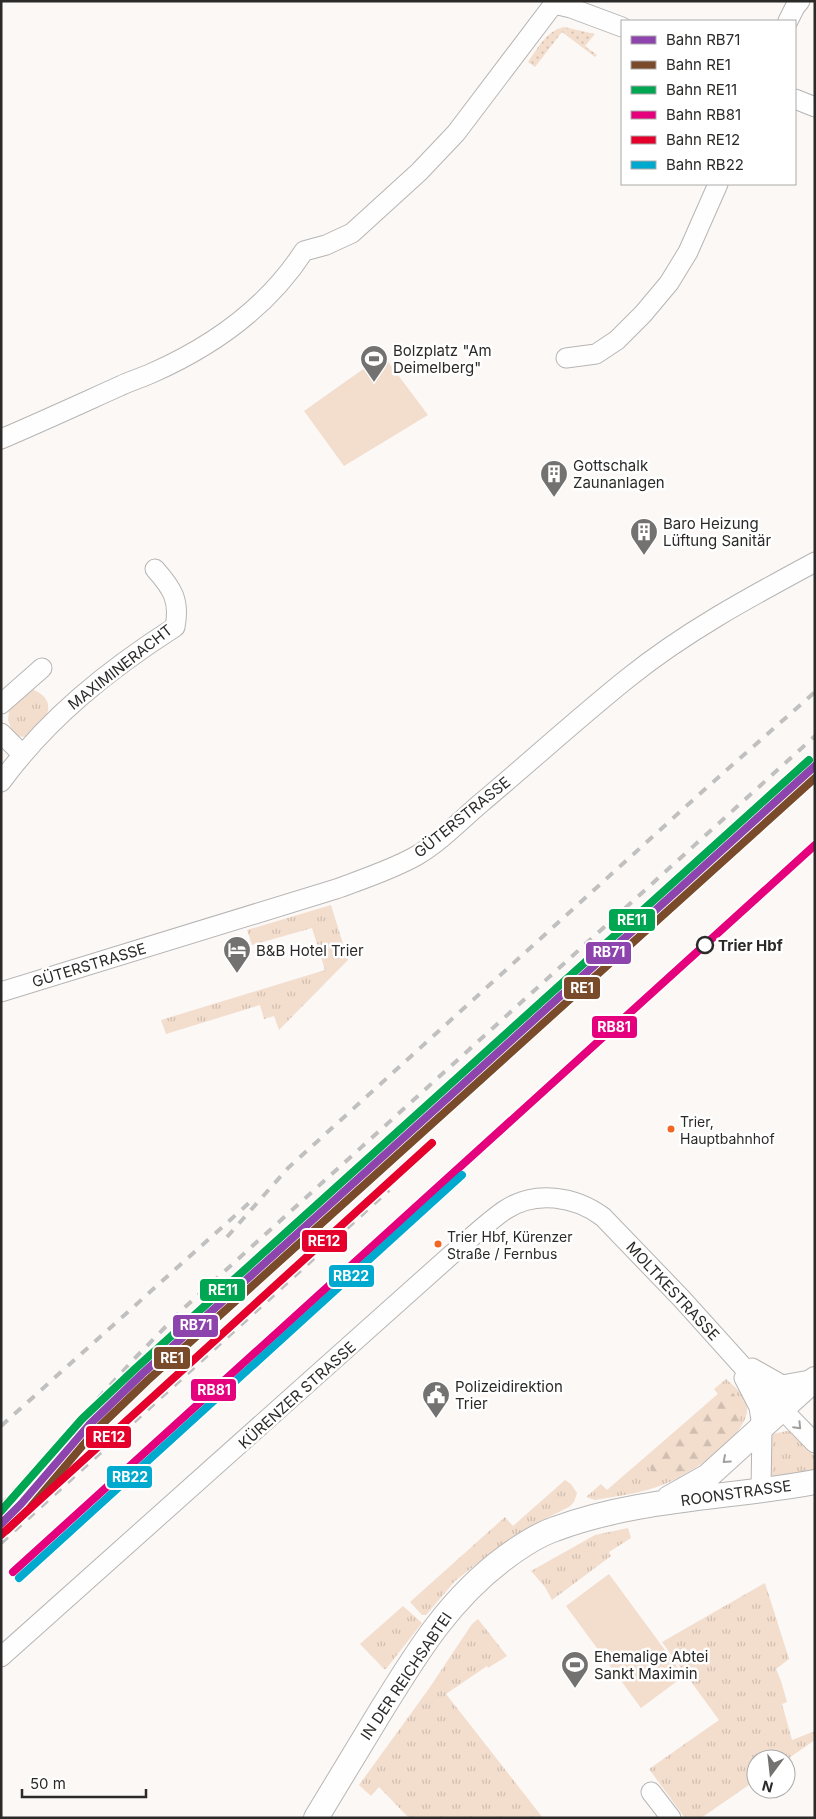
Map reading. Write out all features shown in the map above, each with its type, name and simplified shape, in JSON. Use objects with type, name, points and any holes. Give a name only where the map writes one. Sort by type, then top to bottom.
[{"type":"main road","points":[[656,1504],[688,1489],[708,1476],[815,1379]]},
{"type":"main road","name":"ROONSTRASSE","points":[[656,1504],[815,1482]]},
{"type":"main road","name":"IN DER REICHSABTEI","points":[[316,1818],[414,1658],[436,1625],[465,1592],[520,1547],[553,1529],[589,1518],[656,1504]]},
{"type":"street","points":[[788,20],[794,7],[800,1]]},
{"type":"street","points":[[1,439],[191,354],[230,329],[261,303],[289,274],[304,251],[326,245],[352,233],[456,134],[555,3],[621,28]]},
{"type":"street","points":[[796,100],[815,107]]},
{"type":"street","points":[[566,358],[596,354],[617,340],[643,314],[669,283],[688,252],[718,185]]},
{"type":"street","name":"GÜTERSTRASSE","points":[[1,992],[336,889],[386,870],[417,855],[441,837],[576,720],[668,647],[737,604],[815,562]]},
{"type":"street","name":"MAXIMINERACHT","points":[[1,782],[22,754],[66,708],[132,655],[175,627],[177,604],[165,580],[155,569]]},
{"type":"street","points":[[1,704],[42,668]]},
{"type":"street","points":[[1,733],[22,754]]},
{"type":"street","name":"KÜRENZER STRASSE","points":[[1,1657],[145,1531],[446,1260],[506,1209],[523,1202],[545,1197],[555,1197],[590,1208],[612,1226]]},
{"type":"street","name":"MOLTKESTRASSE","points":[[612,1226],[815,1443]]},
{"type":"street","name":"MOLTKESTRASSE","points":[[734,1357],[782,1385],[815,1379]]},
{"type":"street","name":"MOLTKESTRASSE","points":[[734,1357],[759,1407],[762,1427],[761,1490]]},
{"type":"street","points":[[651,1792],[671,1818]]},
{"type":"green space","points":[[564,27],[595,34],[585,46],[597,55],[595,57],[562,32],[535,67],[528,62],[547,36]]},
{"type":"green space","name":"Bolzplatz \"Am Deimelberg\"","points":[[383,355],[428,415],[344,466],[304,411]]},
{"type":"green space","points":[[31,689],[46,699],[48,711],[42,721],[26,737],[14,736],[8,720],[10,703]]},
{"type":"green space","points":[[331,905],[348,960],[279,1030],[274,1016],[264,1019],[260,1005],[166,1034],[161,1020],[325,970],[312,928],[252,945],[247,930]]},
{"type":"green space","points":[[726,1379],[744,1398],[747,1406],[746,1417],[729,1441],[703,1463],[676,1479],[648,1490],[595,1500],[586,1497],[601,1484],[607,1490],[718,1394],[714,1389]]},
{"type":"green space","points":[[727,1388],[734,1394],[742,1413],[736,1428],[715,1449],[678,1474],[667,1476],[652,1471],[649,1465],[652,1452]]},
{"type":"green space","points":[[791,1430],[815,1457],[815,1474],[772,1480],[770,1442],[773,1434]]},
{"type":"green space","points":[[565,1480],[571,1484],[577,1493],[574,1502],[569,1507],[527,1528],[488,1555],[455,1581],[426,1615],[422,1615],[410,1602],[505,1517],[513,1526]]},
{"type":"green space","points":[[628,1528],[631,1538],[609,1552],[611,1556],[552,1600],[545,1587],[531,1571],[595,1535]]},
{"type":"green space","points":[[609,1574],[684,1676],[641,1708],[566,1606]]},
{"type":"green space","points":[[765,1583],[789,1659],[776,1669],[787,1702],[782,1704],[792,1740],[815,1731],[815,1740],[796,1753],[796,1749],[746,1749],[746,1787],[701,1818],[685,1818],[649,1769],[719,1720],[662,1642]]},
{"type":"green space","points":[[403,1606],[422,1623],[386,1669],[384,1669],[360,1644]]},
{"type":"green space","points":[[478,1619],[507,1656],[488,1668],[487,1666],[446,1694],[543,1818],[409,1818],[379,1787],[371,1796],[359,1785],[428,1690],[472,1624]]},
{"type":"railway","points":[[227,1237],[288,1168],[704,790],[815,692]]},
{"type":"railway","points":[[1,1505],[136,1357],[184,1308],[815,736]]},
{"type":"railway","points":[[1,1543],[389,1190]]},
{"type":"railway","points":[[1,1426],[249,1203]]},
{"type":"rail line","name":"RE11","points":[[1,1511],[82,1419],[136,1368],[809,760]]},
{"type":"rail line","name":"RB71","points":[[1,1524],[21,1504],[89,1425],[142,1374],[815,766]]},
{"type":"rail line","name":"RE1","points":[[7,1530],[28,1510],[95,1431],[148,1380],[815,778]]},
{"type":"rail line","name":"RB81","points":[[13,1572],[815,845]]},
{"type":"rail line","name":"RE12","points":[[1,1535],[432,1143]]},
{"type":"rail line","name":"RB22","points":[[19,1578],[462,1175]]},
{"type":"place","name":"Bolzplatz \"Am Deimelberg\"","points":[[374,383]]},
{"type":"place","name":"Gottschalk Zaunanlagen","points":[[554,498]]},
{"type":"place","name":"Baro Heizung Lüftung Sanitär","points":[[644,556]]},
{"type":"place","name":"Trier Hbf","points":[[705,945]]},
{"type":"place","name":"B&B Hotel Trier","points":[[237,974]]},
{"type":"place","name":"Trier, Hauptbahnhof","points":[[671,1129]]},
{"type":"place","name":"Trier Hbf, Kürenzer Straße / Fernbus","points":[[438,1244]]},
{"type":"place","name":"Polizeidirektion Trier","points":[[436,1419]]},
{"type":"place","name":"Ehemalige Abtei Sankt Maximin","points":[[575,1689]]}]
